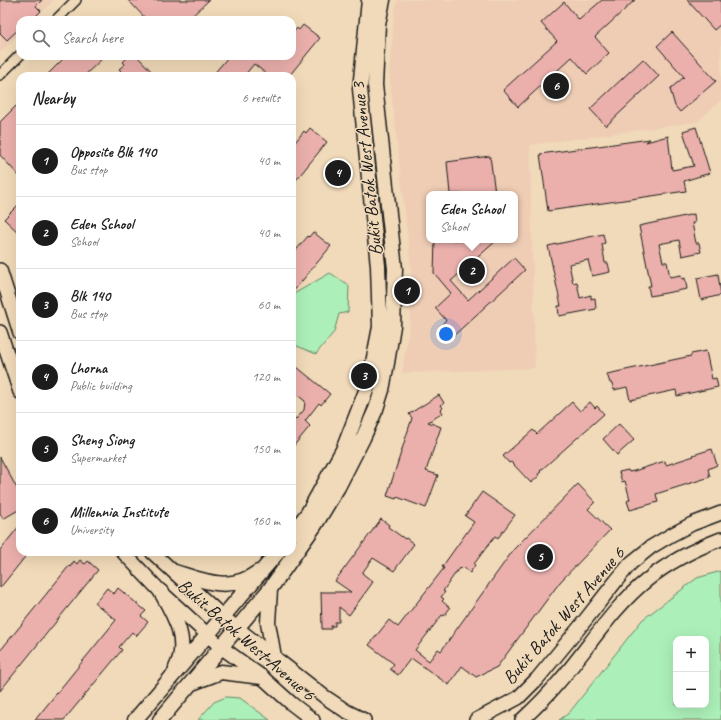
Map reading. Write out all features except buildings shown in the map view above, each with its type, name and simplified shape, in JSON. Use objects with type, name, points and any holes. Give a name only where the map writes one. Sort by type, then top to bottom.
[{"type":"main road","name":"Bukit Batok West Avenue 3","points":[[296,528],[311,507],[343,450],[369,383],[380,327],[378,266],[360,89],[369,0]]},
{"type":"main road","name":"Bukit Batok West Avenue 3","points":[[296,552],[315,525],[338,487],[376,409],[382,390],[393,326],[395,269],[375,85],[378,24],[383,0]]},
{"type":"main road","points":[[175,572],[212,584],[228,584],[249,578],[275,556]]},
{"type":"main road","points":[[135,720],[275,556]]},
{"type":"main road","name":"Bukit Batok West Avenue 3","points":[[160,720],[270,589],[293,556]]},
{"type":"main road","points":[[270,589],[268,623],[274,657]]},
{"type":"main road","points":[[161,592],[176,617],[180,632],[181,658],[168,680]]},
{"type":"main road","points":[[191,683],[221,672],[262,678]]},
{"type":"street","points":[[60,16],[76,0]]},
{"type":"street","points":[[0,75],[16,59]]},
{"type":"street","points":[[0,270],[16,320]]},
{"type":"street","points":[[0,332],[16,380]]},
{"type":"street","name":"Bukit Batok West Avenue 6","points":[[476,720],[518,698],[547,668],[632,563],[651,547],[671,535],[692,524],[721,513]]},
{"type":"street","name":"Bukit Batok West Avenue 6","points":[[522,720],[559,683],[609,617],[646,580],[665,566],[683,556],[721,539]]},
{"type":"street","name":"Bukit Batok West Avenue 6","points":[[128,556],[161,592],[222,647],[313,720]]},
{"type":"street","name":"Bukit Batok West Avenue 6","points":[[157,556],[223,617],[325,697],[346,711],[364,720]]},
{"type":"shaded area","points":[[0,0],[54,0],[38,16],[16,16],[16,37],[0,53]]},
{"type":"shaded area","points":[[398,0],[721,0],[721,100],[697,122],[530,145],[535,368],[402,373],[410,322],[412,284],[389,72],[395,9]]},
{"type":"green space","points":[[330,273],[349,285],[348,312],[339,314],[334,332],[316,354],[296,345],[296,293]]},
{"type":"green space","points":[[721,571],[721,720],[559,720],[569,713],[642,620],[697,578]]},
{"type":"green space","points":[[226,697],[240,698],[270,720],[198,720],[214,702]]},
{"type":"place","name":"Millennia Institute","points":[[556,86]]},
{"type":"place","name":"Lhorna","points":[[338,173]]},
{"type":"place","name":"Eden School","points":[[472,271]]},
{"type":"place","name":"Opposite Blk 140","points":[[407,291]]},
{"type":"place","name":"Blk 140","points":[[364,376]]},
{"type":"place","name":"Sheng Siong","points":[[540,557]]}]
